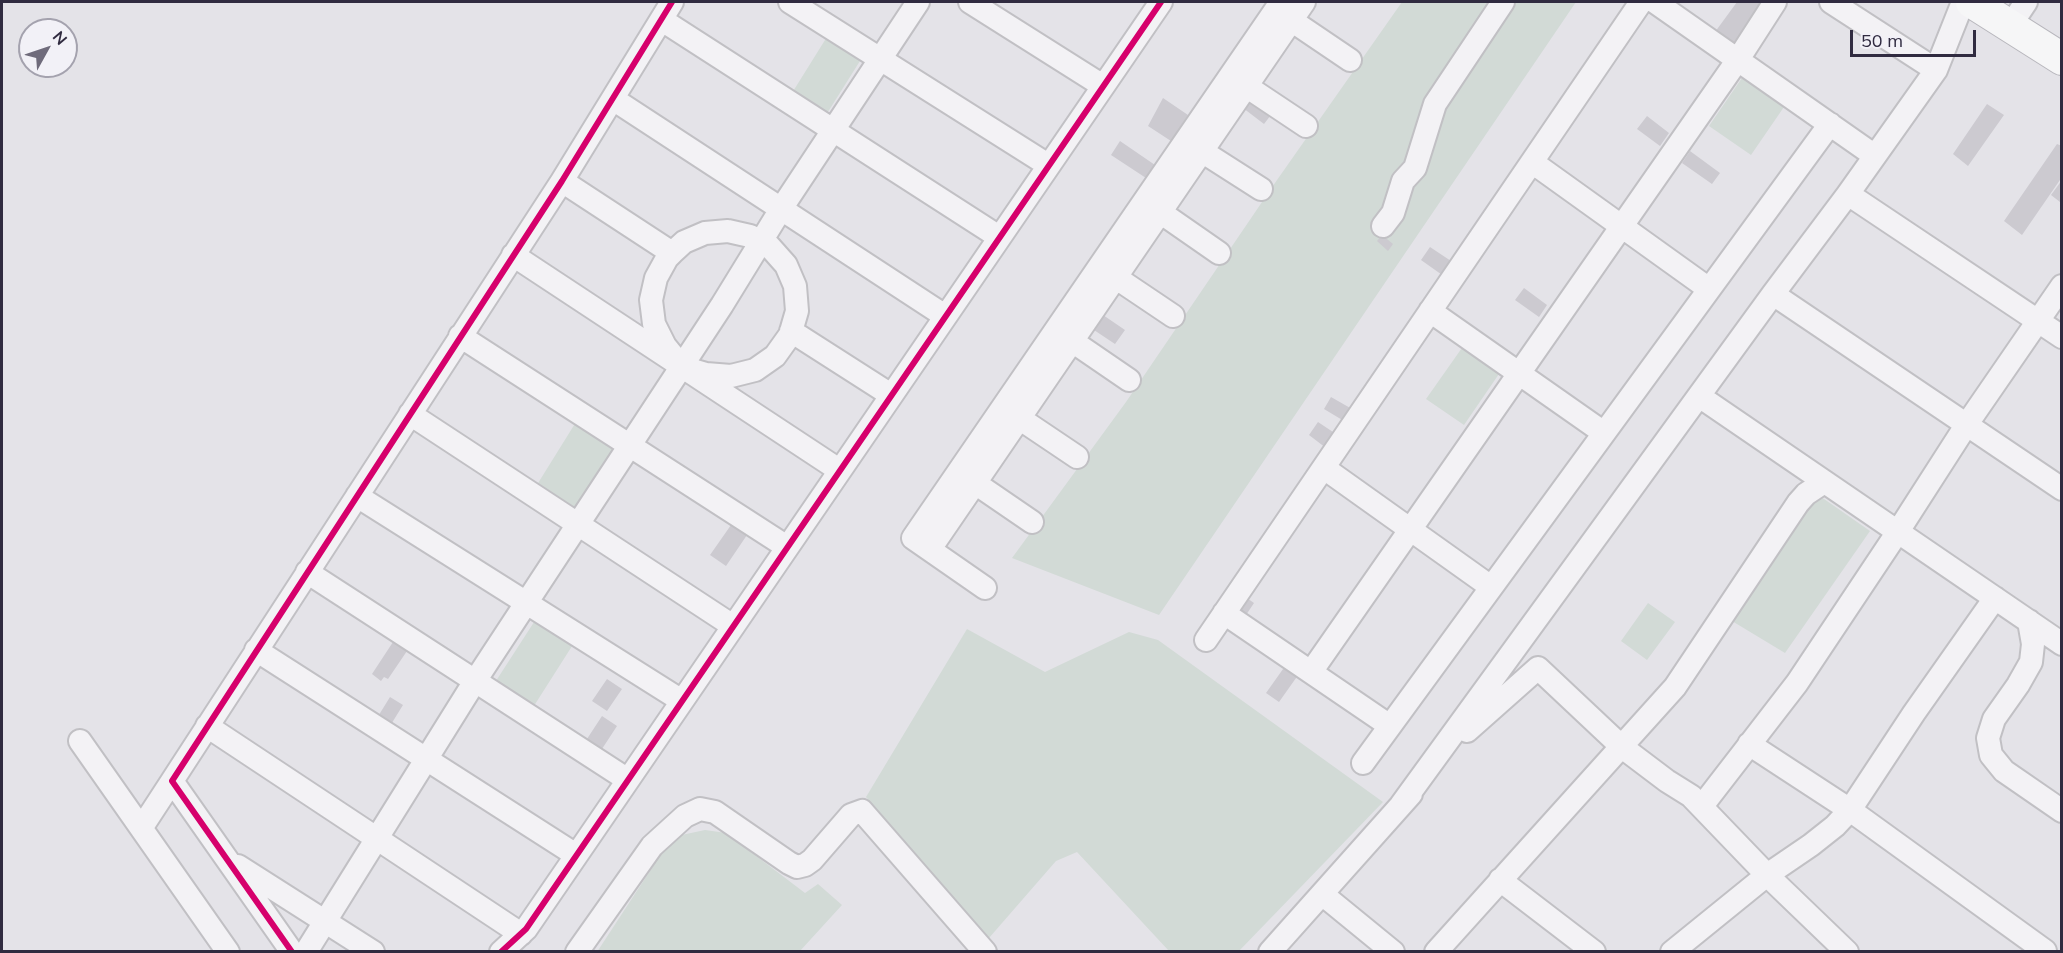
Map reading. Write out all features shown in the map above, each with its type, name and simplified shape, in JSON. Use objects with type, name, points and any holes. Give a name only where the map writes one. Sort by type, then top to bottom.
[{"type":"highway","points":[[1972,2],[2018,14],[2061,59]]},
{"type":"street","points":[[789,2],[1048,165]]},
{"type":"street","points":[[306,951],[475,681],[918,2]]},
{"type":"street","points":[[970,2],[1103,86]]},
{"type":"street","points":[[921,543],[1193,146],[1282,10],[1304,2]]},
{"type":"street","points":[[1383,226],[1393,213],[1403,181],[1415,168],[1435,104],[1503,2]]},
{"type":"street","points":[[1206,640],[1641,2]]},
{"type":"street","points":[[1655,2],[1875,156]]},
{"type":"street","points":[[1311,672],[1738,59],[1775,2]]},
{"type":"street","points":[[1831,2],[1936,70]]},
{"type":"street","points":[[1401,805],[1848,194],[1936,70],[1963,2]]},
{"type":"street","points":[[501,951],[521,934],[628,780],[1103,86],[1155,4]]},
{"type":"street","points":[[1282,10],[1350,60]]},
{"type":"street","points":[[921,543],[975,483],[1160,212],[1193,146],[1246,86],[1282,10]]},
{"type":"street","points":[[142,827],[562,181],[667,11],[834,130],[999,237]]},
{"type":"street","points":[[1246,86],[1306,126]]},
{"type":"street","points":[[613,99],[945,316]]},
{"type":"street","points":[[1363,763],[1830,124]]},
{"type":"street","points":[[1193,146],[1261,189]]},
{"type":"street","points":[[1532,162],[1709,289]]},
{"type":"street","points":[[562,181],[672,253]]},
{"type":"street","points":[[1848,194],[2061,337]]},
{"type":"street","points":[[1160,212],[1219,252]]},
{"type":"street","points":[[728,231],[750,236],[760,242],[770,247],[786,265],[795,286],[797,311],[791,331],[776,356],[755,370],[731,376],[706,374],[682,367],[665,346],[654,324],[651,300],[656,278],[667,258],[684,242],[705,233],[728,231]]},
{"type":"street","points":[[513,255],[839,470]]},
{"type":"street","points":[[1115,278],[1173,316]]},
{"type":"street","points":[[1702,806],[1797,684],[1967,424],[2061,286]]},
{"type":"street","points":[[1773,294],[2061,489]]},
{"type":"street","points":[[1430,311],[1604,433]]},
{"type":"street","points":[[791,331],[891,395]]},
{"type":"street","points":[[460,336],[787,547]]},
{"type":"street","points":[[1071,342],[1129,380]]},
{"type":"street","points":[[1699,396],[1897,533],[2029,621],[2059,636]]},
{"type":"street","points":[[410,414],[733,626]]},
{"type":"street","points":[[1019,418],[1077,457]]},
{"type":"street","points":[[1324,468],[1491,587]]},
{"type":"street","points":[[1436,951],[1675,687],[1798,503],[1806,494],[1824,482]]},
{"type":"street","points":[[975,483],[1032,522]]},
{"type":"street","points":[[357,495],[682,700]]},
{"type":"street","points":[[921,543],[985,588]]},
{"type":"street","points":[[307,572],[628,780]]},
{"type":"street","points":[[1672,951],[1767,875],[1835,826],[1850,810],[1914,713],[1995,598]]},
{"type":"street","points":[[1224,613],[1390,726]]},
{"type":"street","points":[[2029,621],[2033,644],[2031,663],[1994,719],[1988,738],[1991,754],[2004,771],[2061,811]]},
{"type":"street","points":[[256,650],[576,855]]},
{"type":"street","points":[[1270,951],[1472,726],[1538,668],[1623,747],[1702,806],[1767,875],[1847,951]]},
{"type":"street","points":[[207,726],[521,934]]},
{"type":"street","points":[[80,741],[228,951]]},
{"type":"street","points":[[1749,744],[1850,810],[2045,951]]},
{"type":"street","points":[[172,781],[292,951]]},
{"type":"street","points":[[577,951],[652,846],[685,816],[700,808],[715,812],[797,867],[812,860],[851,815],[862,811],[985,951]]},
{"type":"street","points":[[229,861],[373,951]]},
{"type":"street","points":[[1500,880],[1594,951]]},
{"type":"street","points":[[1322,894],[1393,951]]},
{"type":"shaded area","points":[[1402,2],[1576,2],[1159,615],[1012,558],[1126,402]]},
{"type":"shaded area","points":[[830,32],[865,53],[826,115],[792,93]]},
{"type":"shaded area","points":[[1744,75],[1786,104],[1751,155],[1709,126]]},
{"type":"shaded area","points":[[1464,345],[1501,371],[1464,425],[1426,399]]},
{"type":"shaded area","points":[[576,422],[614,447],[572,513],[535,488]]},
{"type":"shaded area","points":[[1814,492],[1870,531],[1785,653],[1727,618]]},
{"type":"shaded area","points":[[1648,603],[1675,622],[1647,660],[1621,641]]},
{"type":"shaded area","points":[[536,619],[574,643],[532,709],[494,684]]},
{"type":"shaded area","points":[[967,629],[1045,672],[1129,632],[1158,640],[1383,802],[1239,951],[1169,951],[1077,852],[1056,861],[989,938],[866,797]]},
{"type":"shaded area","points":[[705,830],[726,833],[805,893],[818,884],[842,905],[800,951],[597,952],[661,854],[677,836]]},
{"type":"building","points":[[1737,2],[1761,4],[1733,45],[1715,32]]},
{"type":"building","points":[[1252,96],[1274,111],[1264,124],[1243,108]]},
{"type":"building","points":[[1163,98],[1188,115],[1171,141],[1148,126]]},
{"type":"building","points":[[1987,104],[2004,115],[1968,166],[1953,154]]},
{"type":"building","points":[[1647,116],[1669,133],[1660,146],[1637,129]]},
{"type":"building","points":[[1120,141],[1155,165],[1146,178],[1111,155]]},
{"type":"building","points":[[2057,144],[2062,146],[2062,177],[2022,235],[2004,221]]},
{"type":"building","points":[[1690,151],[1720,173],[1712,184],[1682,163]]},
{"type":"building","points":[[2062,180],[2062,199],[2060,202],[2051,195]]},
{"type":"building","points":[[1382,235],[1393,244],[1388,251],[1377,241]]},
{"type":"building","points":[[1430,247],[1454,263],[1445,277],[1421,260]]},
{"type":"building","points":[[1524,288],[1547,305],[1539,317],[1515,300]]},
{"type":"building","points":[[1103,315],[1125,330],[1115,344],[1094,330]]},
{"type":"building","points":[[1331,397],[1352,409],[1344,421],[1324,409]]},
{"type":"building","points":[[1318,422],[1336,434],[1326,448],[1309,435]]},
{"type":"building","points":[[731,525],[747,535],[726,566],[710,555]]},
{"type":"building","points":[[1244,596],[1254,603],[1246,615],[1236,607]]},
{"type":"building","points":[[393,642],[407,651],[388,679],[384,677],[381,681],[372,674]]},
{"type":"building","points":[[1288,662],[1301,671],[1279,702],[1266,693]]},
{"type":"building","points":[[607,679],[622,689],[607,711],[592,701]]},
{"type":"building","points":[[390,697],[403,705],[390,726],[377,718]]},
{"type":"building","points":[[602,716],[617,726],[600,752],[585,742]]},
{"type":"cycle path","points":[[292,952],[172,781],[562,181],[672,2]]},
{"type":"cycle path","points":[[501,952],[526,929],[1161,2]]}]
